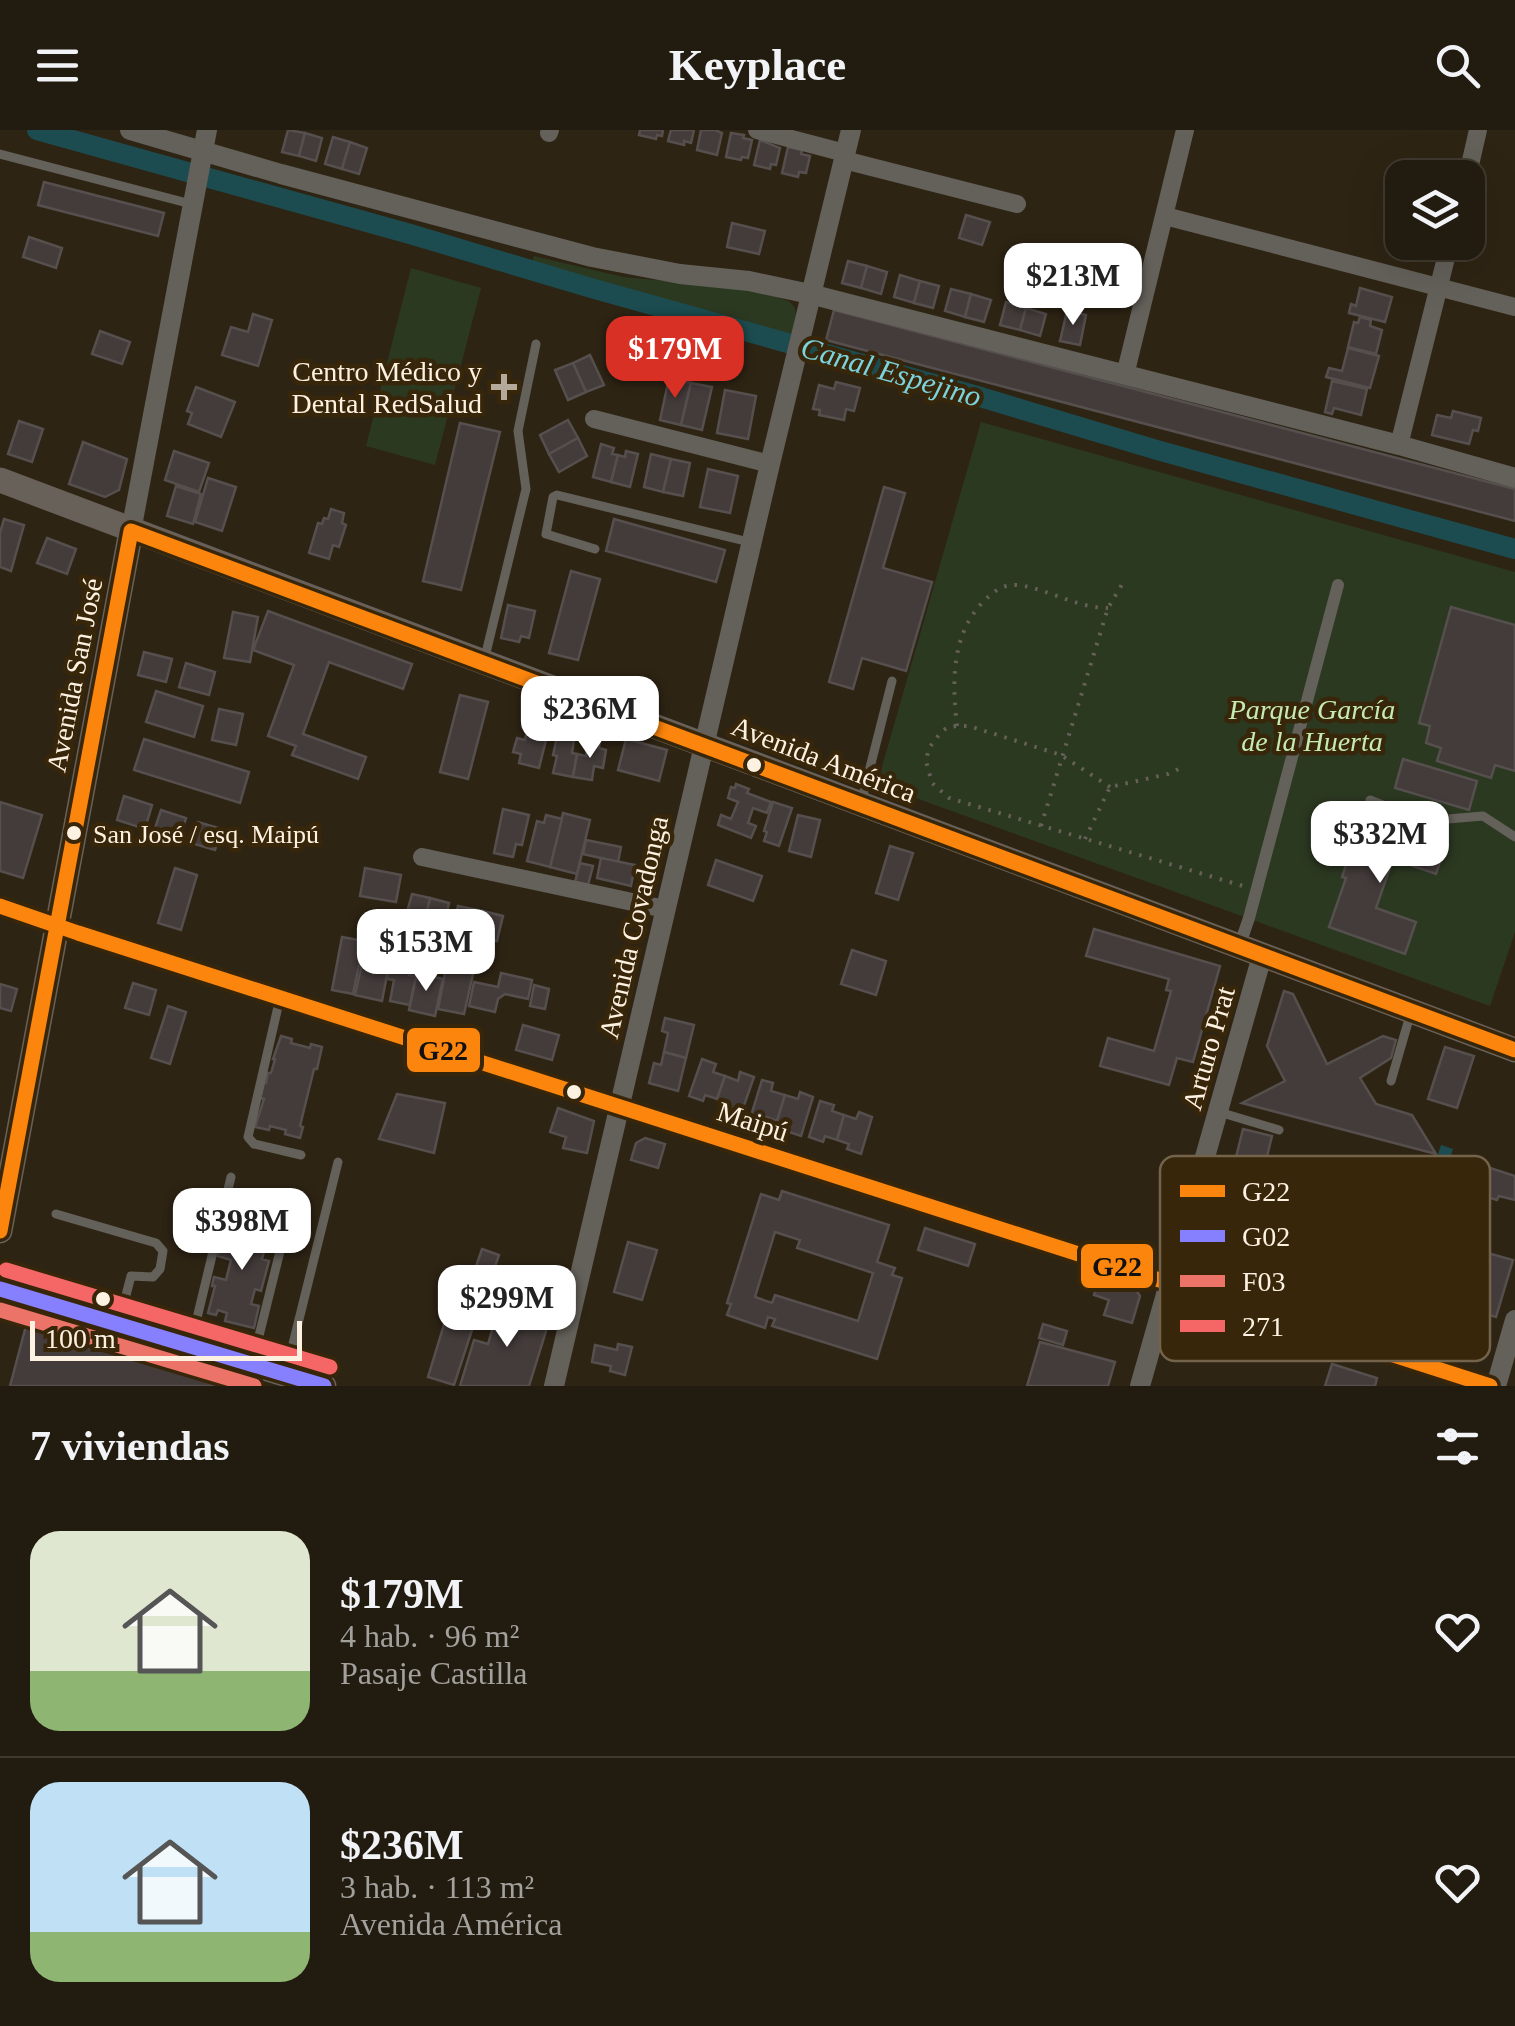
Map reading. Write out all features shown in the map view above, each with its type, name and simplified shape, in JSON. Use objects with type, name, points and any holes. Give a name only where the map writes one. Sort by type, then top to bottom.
[{"type":"main road","name":"Avenida América","points":[[0,480],[1515,1050]]},
{"type":"main road","name":"Avenida San José","points":[[0,1231],[132,531]]},
{"type":"main road","points":[[0,1289],[323,1386]]},
{"type":"street","points":[[130,130],[592,258],[810,294],[1515,478]]},
{"type":"street","points":[[757,130],[1018,204]]},
{"type":"street","name":"Avenida Covadonga","points":[[554,1386],[851,130]]},
{"type":"street","points":[[1125,375],[1186,130]]},
{"type":"street","points":[[1471,160],[1478,130]]},
{"type":"street","name":"Avenida San José","points":[[132,531],[204,148]]},
{"type":"street","points":[[1166,216],[1515,307]]},
{"type":"street","points":[[1399,446],[1445,260]]},
{"type":"street","points":[[594,418],[770,464]]},
{"type":"street","points":[[1251,952],[1257,890],[1338,585]]},
{"type":"street","points":[[422,857],[666,909]]},
{"type":"street","name":"Maipú","points":[[0,906],[1160,1279]]},
{"type":"street","name":"Arturo Prat","points":[[1205,1156],[1251,952]]},
{"type":"street","name":"Arturo Prat","points":[[1140,1386],[1160,1314]]},
{"type":"street","points":[[1493,1386],[1515,1320]]},
{"type":"street","name":"Maipú","points":[[1415,1361],[1493,1386]]},
{"type":"lane","points":[[0,154],[194,202]]},
{"type":"lane","points":[[484,664],[526,489],[518,431],[536,344]]},
{"type":"lane","points":[[595,549],[546,534],[556,495],[752,543]]},
{"type":"lane","points":[[860,805],[892,681]]},
{"type":"lane","points":[[1370,800],[1424,821],[1483,816],[1515,837]]},
{"type":"lane","points":[[280,998],[248,1137],[254,1144],[300,1155]]},
{"type":"lane","points":[[1391,1081],[1412,1011]]},
{"type":"lane","points":[[1218,1111],[1279,1130]]},
{"type":"lane","points":[[285,1374],[338,1162]]},
{"type":"lane","points":[[190,1346],[231,1177]]},
{"type":"lane","points":[[56,1214],[156,1242],[163,1252],[160,1269],[153,1277],[131,1276],[118,1324]]},
{"type":"lane","points":[[252,1364],[286,1226]]},
{"type":"path","points":[[1041,826],[1108,608],[1124,581]]},
{"type":"path","points":[[957,726],[954,677],[958,648],[965,624],[994,592],[1006,585],[1018,585],[1077,604],[1108,608]]},
{"type":"path","points":[[1183,767],[1110,787],[1062,755],[968,726],[948,727],[941,732],[929,748],[926,761],[932,783],[950,798],[1257,890]]},
{"type":"path","points":[[1085,839],[1110,787]]},
{"type":"green space","points":[[534,256],[623,277],[758,289],[790,302],[796,317],[791,335],[530,267]]},
{"type":"green space","points":[[411,268],[481,288],[435,465],[366,446]]},
{"type":"green space","name":"Parque García de la Huerta","points":[[981,422],[1515,572],[1515,932],[1490,1006],[877,784]]},
{"type":"water","points":[[1441,1145],[1453,1149],[1451,1156],[1437,1156]]},
{"type":"building","points":[[288,130],[305,133],[299,156],[282,152]]},
{"type":"building","points":[[640,130],[663,130],[656,139],[639,135]]},
{"type":"building","points":[[671,130],[694,130],[691,143],[668,141]]},
{"type":"building","points":[[701,130],[722,133],[717,155],[697,150]]},
{"type":"building","points":[[305,133],[322,138],[316,161],[299,156]]},
{"type":"building","points":[[731,133],[752,140],[748,158],[726,157]]},
{"type":"building","points":[[333,137],[350,142],[342,169],[325,164]]},
{"type":"building","points":[[760,140],[780,148],[776,165],[771,164],[770,169],[754,165]]},
{"type":"building","points":[[350,142],[367,148],[359,174],[342,169]]},
{"type":"building","points":[[788,147],[810,156],[806,173],[799,172],[798,177],[782,173]]},
{"type":"building","points":[[44,182],[164,213],[158,236],[38,205]]},
{"type":"building","points":[[966,215],[990,222],[982,245],[959,238]]},
{"type":"building","points":[[732,223],[765,231],[759,254],[727,247]]},
{"type":"building","points":[[29,237],[62,248],[56,268],[23,257]]},
{"type":"building","points":[[848,261],[867,266],[861,288],[842,283]]},
{"type":"building","points":[[867,266],[887,272],[881,294],[861,288]]},
{"type":"building","points":[[900,275],[920,281],[914,303],[894,297]]},
{"type":"building","points":[[920,281],[939,286],[933,308],[914,303]]},
{"type":"building","points":[[1360,288],[1392,297],[1385,322],[1349,313],[1351,304],[1356,306]]},
{"type":"building","points":[[951,289],[971,294],[965,317],[945,311]]},
{"type":"building","points":[[971,294],[991,300],[984,322],[965,317]]},
{"type":"building","points":[[1006,302],[1026,308],[1020,330],[1000,325]]},
{"type":"building","points":[[1026,308],[1046,314],[1040,336],[1020,330]]},
{"type":"building","points":[[834,310],[1515,489],[1515,521],[826,340]]},
{"type":"building","points":[[1067,311],[1086,315],[1080,345],[1060,341]]},
{"type":"building","points":[[253,314],[272,320],[258,366],[222,355],[231,327],[248,332]]},
{"type":"building","points":[[1360,317],[1371,320],[1370,326],[1382,330],[1376,354],[1348,347],[1354,322],[1358,323]]},
{"type":"building","points":[[100,331],[130,342],[122,364],[92,354]]},
{"type":"building","points":[[1348,348],[1379,356],[1370,388],[1326,377],[1329,368],[1342,371]]},
{"type":"building","points":[[590,355],[604,385],[586,392],[573,363]]},
{"type":"building","points":[[573,363],[586,392],[568,400],[555,370]]},
{"type":"building","points":[[669,378],[691,383],[681,425],[660,420]]},
{"type":"building","points":[[1332,381],[1367,389],[1361,415],[1334,408],[1332,414],[1325,412]]},
{"type":"building","points":[[836,382],[860,388],[854,411],[846,409],[844,420],[819,415],[820,410],[813,409],[819,385],[834,389]]},
{"type":"building","points":[[691,383],[712,387],[702,430],[681,425]]},
{"type":"building","points":[[196,387],[235,402],[221,437],[188,424],[192,413],[187,411]]},
{"type":"building","points":[[725,390],[756,396],[748,439],[717,433]]},
{"type":"building","points":[[1453,411],[1481,418],[1469,444],[1432,435],[1437,415],[1451,418]]},
{"type":"building","points":[[568,420],[578,438],[549,454],[540,435]]},
{"type":"building","points":[[19,421],[43,429],[32,462],[8,454]]},
{"type":"building","points":[[460,423],[500,432],[461,590],[423,581]]},
{"type":"building","points":[[578,438],[587,456],[559,472],[549,454]]},
{"type":"building","points":[[83,442],[127,459],[119,490],[105,497],[69,484]]},
{"type":"building","points":[[601,444],[614,448],[612,454],[618,455],[611,482],[593,477]]},
{"type":"building","points":[[174,451],[209,463],[199,492],[165,480]]},
{"type":"building","points":[[626,451],[638,454],[630,487],[611,482],[618,455],[625,457]]},
{"type":"building","points":[[651,454],[671,459],[663,492],[644,487]]},
{"type":"building","points":[[671,459],[690,463],[683,496],[663,492]]},
{"type":"building","points":[[708,469],[738,476],[730,513],[700,507]]},
{"type":"building","points":[[208,478],[236,487],[222,531],[195,522]]},
{"type":"building","points":[[176,486],[201,494],[193,524],[167,516]]},
{"type":"building","points":[[884,487],[905,493],[883,568],[932,582],[906,671],[862,658],[853,689],[829,682]]},
{"type":"building","points":[[331,509],[344,513],[342,523],[346,525],[339,547],[333,545],[329,559],[309,553],[318,523],[328,519]]},
{"type":"building","points":[[4,519],[24,525],[11,571],[0,567]]},
{"type":"building","points":[[614,519],[725,550],[716,582],[606,551]]},
{"type":"building","points":[[47,538],[76,549],[67,574],[37,563]]},
{"type":"building","points":[[571,571],[600,579],[578,660],[549,653]]},
{"type":"building","points":[[508,605],[535,611],[529,638],[521,636],[519,642],[501,638]]},
{"type":"building","points":[[1451,607],[1515,625],[1515,771],[1495,765],[1491,778],[1437,761],[1441,748],[1426,743],[1430,726],[1419,723]]},
{"type":"building","points":[[268,611],[412,664],[403,689],[329,662],[303,734],[366,757],[358,779],[292,755],[296,746],[268,736],[294,665],[253,650]]},
{"type":"building","points":[[233,612],[258,617],[250,662],[224,658]]},
{"type":"building","points":[[144,652],[172,659],[166,682],[138,675]]},
{"type":"building","points":[[186,663],[215,672],[209,695],[179,687]]},
{"type":"building","points":[[156,691],[203,706],[194,737],[146,722]]},
{"type":"building","points":[[460,695],[488,702],[468,779],[440,772]]},
{"type":"building","points":[[219,709],[243,714],[236,745],[212,740]]},
{"type":"building","points":[[524,718],[545,721],[542,734],[547,736],[539,768],[519,763],[521,754],[513,752],[517,738],[525,740],[527,729],[522,727]]},
{"type":"building","points":[[557,737],[574,740],[572,753],[577,754],[573,777],[553,773]]},
{"type":"building","points":[[144,739],[249,772],[240,803],[134,770]]},
{"type":"building","points":[[589,739],[600,741],[599,748],[606,750],[603,768],[594,766],[592,780],[573,777],[577,754],[586,756]]},
{"type":"building","points":[[626,739],[667,750],[659,781],[618,770]]},
{"type":"building","points":[[1403,759],[1477,781],[1469,810],[1395,788]]},
{"type":"building","points":[[736,784],[771,802],[767,813],[753,808],[748,823],[756,826],[751,838],[718,825],[721,815],[731,819],[738,802],[728,798]]},
{"type":"building","points":[[124,796],[152,805],[145,829],[117,820]]},
{"type":"building","points":[[0,802],[42,815],[23,878],[0,871]]},
{"type":"building","points":[[773,802],[792,808],[779,846],[764,841]]},
{"type":"building","points":[[503,809],[529,815],[522,845],[516,844],[513,857],[494,853]]},
{"type":"building","points":[[161,810],[186,818],[180,839],[154,831]]},
{"type":"building","points":[[563,813],[590,820],[577,874],[550,867]]},
{"type":"building","points":[[546,815],[562,819],[550,867],[527,861],[537,821],[544,823]]},
{"type":"building","points":[[798,815],[820,820],[811,857],[789,851]]},
{"type":"building","points":[[1369,820],[1445,847],[1436,874],[1393,859],[1376,908],[1416,922],[1405,954],[1329,927],[1346,878],[1342,877],[1347,862],[1353,864]]},
{"type":"building","points":[[198,822],[222,829],[215,850],[191,843]]},
{"type":"building","points":[[586,840],[621,847],[618,862],[583,854]]},
{"type":"building","points":[[890,846],[913,853],[898,900],[876,893]]},
{"type":"building","points":[[601,858],[635,865],[631,886],[597,878]]},
{"type":"building","points":[[716,860],[762,876],[753,901],[708,885]]},
{"type":"building","points":[[580,863],[593,866],[588,885],[575,882]]},
{"type":"building","points":[[175,868],[197,875],[181,930],[158,923]]},
{"type":"building","points":[[365,868],[401,875],[396,902],[360,896]]},
{"type":"building","points":[[412,894],[430,898],[425,921],[406,916]]},
{"type":"building","points":[[430,898],[449,903],[444,925],[425,921]]},
{"type":"building","points":[[458,906],[483,911],[478,937],[452,931]]},
{"type":"building","points":[[483,911],[503,916],[497,941],[478,937]]},
{"type":"building","points":[[1094,929],[1220,966],[1193,1062],[1177,1058],[1169,1085],[1100,1066],[1108,1038],[1154,1051],[1171,991],[1166,990],[1169,979],[1086,956]]},
{"type":"building","points":[[342,937],[364,941],[353,994],[332,990]]},
{"type":"building","points":[[393,950],[413,954],[409,975],[416,976],[410,1005],[390,1001],[394,980],[387,979]]},
{"type":"building","points":[[852,950],[886,961],[876,995],[841,984]]},
{"type":"building","points":[[362,964],[388,970],[382,1001],[355,995]]},
{"type":"building","points":[[446,968],[473,974],[464,1014],[438,1009]]},
{"type":"building","points":[[417,973],[443,979],[435,1016],[409,1010]]},
{"type":"building","points":[[501,973],[532,980],[528,999],[505,994],[498,999],[495,1012],[469,1006],[474,982],[498,987]]},
{"type":"building","points":[[133,983],[156,990],[149,1015],[125,1008]]},
{"type":"building","points":[[0,984],[17,989],[11,1011],[0,1008]]},
{"type":"building","points":[[534,985],[549,989],[545,1009],[530,1006]]},
{"type":"building","points":[[1284,991],[1293,994],[1327,1064],[1383,1036],[1396,1040],[1391,1058],[1360,1078],[1376,1104],[1412,1115],[1436,1154],[1242,1103],[1285,1081],[1267,1046]]},
{"type":"building","points":[[168,1006],[186,1012],[170,1064],[151,1058]]},
{"type":"building","points":[[665,1018],[694,1025],[686,1058],[664,1052],[668,1033],[662,1031]]},
{"type":"building","points":[[523,1025],[559,1035],[552,1060],[516,1050]]},
{"type":"building","points":[[281,1036],[292,1039],[291,1043],[322,1047],[300,1138],[270,1126],[269,1130],[255,1127],[264,1099],[260,1098],[264,1082],[271,1073]]},
{"type":"building","points":[[1445,1047],[1474,1056],[1457,1108],[1428,1099]]},
{"type":"building","points":[[664,1052],[686,1058],[678,1091],[649,1083],[654,1063],[661,1065]]},
{"type":"building","points":[[702,1059],[716,1064],[713,1072],[725,1076],[717,1099],[705,1095],[703,1101],[689,1096]]},
{"type":"building","points":[[740,1072],[754,1077],[741,1114],[728,1110],[730,1104],[717,1099],[725,1076],[738,1081]]},
{"type":"building","points":[[762,1080],[773,1083],[771,1091],[785,1095],[777,1121],[764,1116],[761,1122],[750,1119]]},
{"type":"building","points":[[800,1092],[813,1097],[801,1136],[786,1131],[788,1125],[777,1121],[785,1095],[798,1099]]},
{"type":"building","points":[[397,1094],[445,1103],[434,1153],[379,1139]]},
{"type":"building","points":[[820,1101],[834,1105],[832,1111],[844,1115],[837,1140],[825,1136],[823,1142],[809,1137]]},
{"type":"building","points":[[558,1108],[594,1121],[587,1153],[563,1148],[566,1137],[550,1132]]},
{"type":"building","points":[[859,1112],[872,1117],[861,1154],[837,1140],[844,1115],[856,1119]]},
{"type":"building","points":[[1243,1129],[1272,1136],[1267,1156],[1236,1156]]},
{"type":"building","points":[[645,1138],[665,1144],[658,1168],[631,1160],[636,1143]]},
{"type":"building","points":[[1490,1168],[1515,1176],[1515,1200],[1499,1196],[1497,1200],[1490,1198]]},
{"type":"building","points":[[782,1191],[889,1225],[877,1262],[895,1268],[892,1275],[902,1278],[877,1359],[772,1326],[775,1319],[768,1317],[765,1328],[727,1315],[731,1304],[727,1303],[761,1194],[779,1200]],"holes":[[[775,1232],[800,1240],[797,1248],[873,1273],[858,1321],[775,1295],[772,1303],[755,1297]]]},
{"type":"building","points":[[249,1221],[276,1228],[271,1249],[265,1248],[262,1259],[269,1261],[261,1291],[255,1289],[251,1304],[259,1306],[254,1328],[225,1321],[227,1313],[218,1310],[216,1315],[208,1313],[214,1277],[226,1280],[231,1260],[218,1256],[230,1222],[247,1231]]},
{"type":"building","points":[[925,1228],[975,1244],[968,1266],[918,1250]]},
{"type":"building","points":[[628,1242],[657,1250],[642,1300],[614,1292]]},
{"type":"building","points":[[482,1249],[499,1255],[489,1284],[472,1278]]},
{"type":"building","points":[[1490,1254],[1513,1260],[1496,1317],[1490,1315]]},
{"type":"building","points":[[1100,1275],[1133,1285],[1140,1296],[1132,1323],[1104,1315],[1109,1300],[1094,1295]]},
{"type":"building","points":[[500,1303],[550,1318],[529,1386],[460,1386],[474,1340],[488,1344]]},
{"type":"building","points":[[31,1307],[232,1367],[228,1386],[10,1386]]},
{"type":"building","points":[[446,1318],[473,1327],[454,1385],[428,1377]]},
{"type":"building","points":[[1043,1324],[1067,1331],[1063,1345],[1039,1338]]},
{"type":"building","points":[[1040,1342],[1115,1362],[1108,1386],[1027,1386]]},
{"type":"building","points":[[618,1344],[632,1347],[625,1375],[610,1371],[611,1366],[592,1362],[595,1345],[617,1350]]},
{"type":"building","points":[[1332,1364],[1377,1378],[1375,1386],[1325,1386]]},
{"type":"waterway","name":"Canal Espejino","points":[[37,130],[1515,549]]},
{"type":"transit line","name":"G22","points":[[0,1231],[131,531],[1515,1050]]},
{"type":"transit line","name":"G22","points":[[0,906],[1160,1280]]},
{"type":"transit line","name":"271","points":[[6,1270],[330,1367]]},
{"type":"transit line","name":"G02","points":[[0,1289],[324,1386]]},
{"type":"transit line","name":"F03","points":[[0,1310],[254,1386]]},
{"type":"transit line","name":"G22","points":[[1412,1361],[1490,1386]]},
{"type":"place","name":"Centro Médico y Dental RedSalud","points":[[504,387]]},
{"type":"place","name":"San José / esq. Maipú","points":[[74,833]]}]
